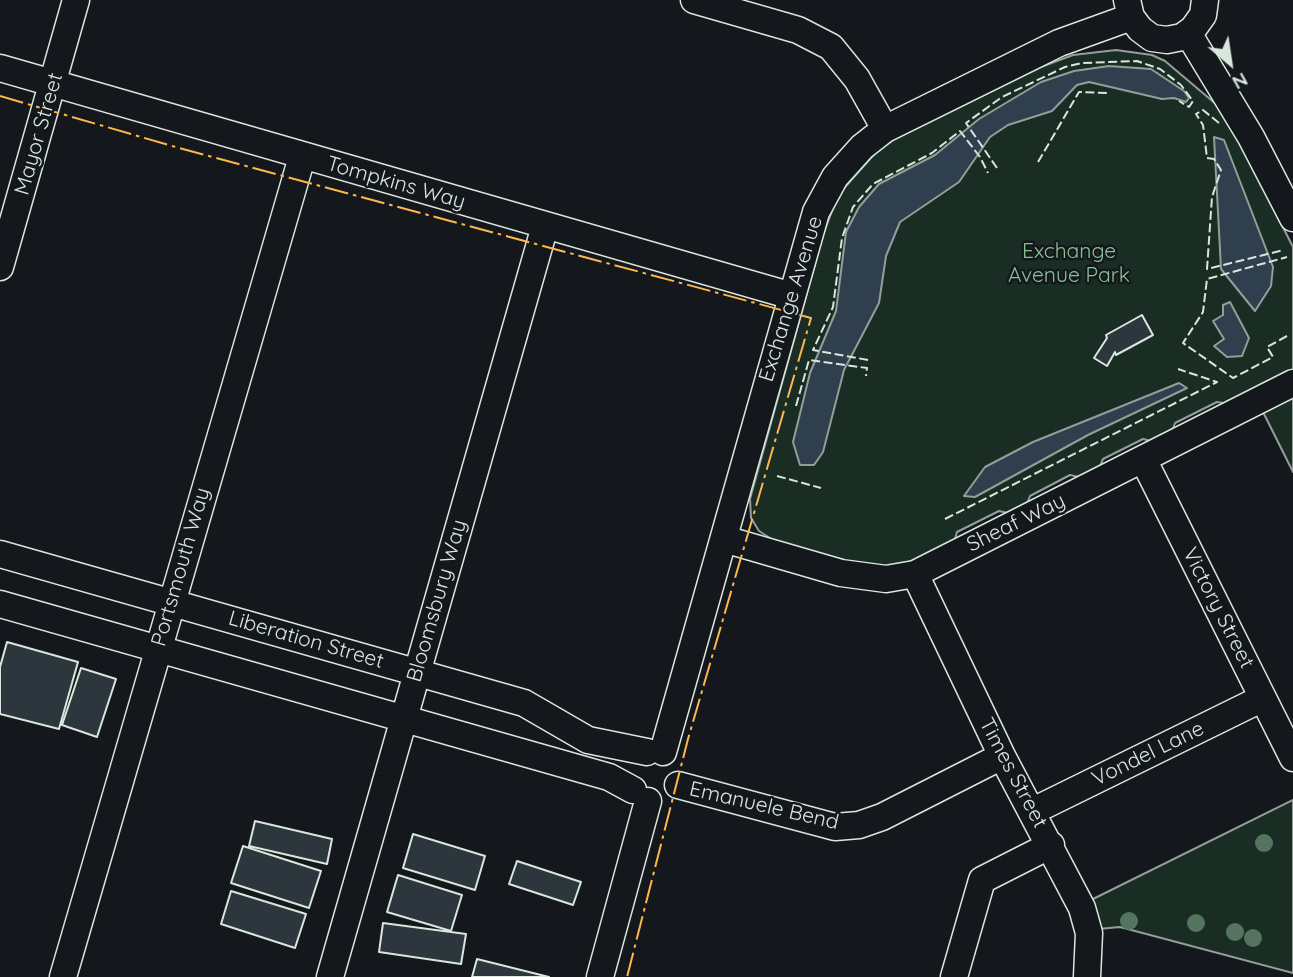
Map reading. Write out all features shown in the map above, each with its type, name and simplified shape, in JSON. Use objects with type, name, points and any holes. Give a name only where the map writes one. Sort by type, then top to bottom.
[{"type":"street","name":"Mayor Street","points":[[0,267],[76,0]]},
{"type":"street","points":[[702,1],[798,30],[831,47],[857,79],[885,129]]},
{"type":"street","points":[[1129,9],[1140,29],[1152,37],[1175,39],[1205,12],[1251,136],[1293,218]]},
{"type":"street","name":"Exchange Avenue","points":[[655,752],[724,538],[816,212],[827,191],[846,162],[885,129],[1129,9]]},
{"type":"street","name":"Tompkins Way","points":[[0,68],[792,296]]},
{"type":"street","name":"Portsmouth Way","points":[[63,977],[302,157]]},
{"type":"street","name":"Bloomsbury Way","points":[[330,977],[545,226]]},
{"type":"street","name":"Sheaf Way","points":[[724,538],[841,573],[886,579],[915,574],[1293,383]]},
{"type":"street","name":"Victory Street","points":[[1143,459],[1293,758]]},
{"type":"street","name":"Liberation Street","points":[[0,554],[524,702],[588,740],[655,752]]},
{"type":"street","name":"Times Street","points":[[915,574],[1002,756],[1051,845],[1087,922],[1090,961],[1087,977]]},
{"type":"street","points":[[0,604],[609,777],[641,796],[665,800],[678,785],[678,766],[655,752],[638,757],[629,770],[641,796],[600,977]]},
{"type":"street","name":"Vondel Lane","points":[[1033,810],[1263,698]]},
{"type":"street","name":"Emanuele Bend","points":[[678,785],[835,827],[859,825],[882,817],[1002,756]]},
{"type":"street","points":[[954,977],[982,880],[1051,845]]},
{"type":"green space","name":"Exchange Avenue Park","points":[[1116,50],[1152,55],[1165,61],[1217,105],[1234,131],[1293,247],[1293,372],[1229,404],[1217,402],[1175,423],[1171,434],[1155,442],[1143,439],[1103,459],[1098,471],[1083,478],[1070,475],[1030,496],[1026,507],[1012,514],[999,511],[957,532],[954,543],[919,560],[880,568],[861,565],[773,540],[759,531],[751,518],[750,499],[823,235],[838,195],[878,150],[895,139],[1041,67],[1073,55]]},
{"type":"green space","points":[[1293,397],[1293,472],[1263,412]]},
{"type":"green space","points":[[1293,800],[1293,973],[1120,927],[1098,929],[1091,900]]},
{"type":"water","points":[[1109,66],[1151,69],[1184,91],[1189,98],[1186,102],[1174,98],[1162,99],[1089,82],[1077,85],[1052,111],[1008,125],[990,137],[959,182],[900,222],[886,256],[879,303],[844,370],[823,452],[814,465],[800,465],[793,442],[810,373],[836,311],[846,232],[859,207],[879,184],[935,155],[979,119],[1041,82],[1074,71]]},
{"type":"water","points":[[1214,137],[1224,140],[1273,267],[1271,286],[1255,311],[1221,269]]},
{"type":"water","points":[[1230,302],[1249,338],[1242,356],[1227,357],[1214,346],[1224,339],[1213,321],[1223,315],[1223,305]]},
{"type":"water","points":[[1179,383],[1187,388],[1088,435],[975,497],[964,496],[985,467],[1033,442]]},
{"type":"building","points":[[1142,315],[1153,335],[1116,355],[1115,352],[1107,366],[1094,358],[1107,338],[1106,335]]},
{"type":"building","points":[[7,642],[78,662],[59,729],[0,714],[0,667]]},
{"type":"building","points":[[81,668],[116,679],[97,737],[62,725]]},
{"type":"building","points":[[255,821],[332,839],[327,864],[249,846]]},
{"type":"building","points":[[413,834],[485,856],[475,890],[403,868]]},
{"type":"building","points":[[243,846],[321,871],[309,908],[231,883]]},
{"type":"building","points":[[517,861],[581,882],[573,905],[509,884]]},
{"type":"building","points":[[398,875],[462,895],[451,931],[387,912]]},
{"type":"building","points":[[231,891],[306,914],[295,948],[221,924]]},
{"type":"building","points":[[383,923],[466,934],[461,964],[379,952]]},
{"type":"building","points":[[477,959],[549,977],[472,977]]},
{"type":"fence","points":[[997,168],[966,123],[1002,97],[1065,67],[1082,63],[1137,61],[1160,69],[1181,85],[1193,101],[1189,107],[1179,101]]},
{"type":"fence","points":[[1038,162],[1079,92],[1109,93]]},
{"type":"fence","points":[[1219,123],[1203,110],[1196,114],[1203,125],[1207,158],[1214,159],[1221,170],[1212,197],[1207,269],[1284,250]]},
{"type":"fence","points":[[868,360],[813,350],[833,307],[842,238],[853,207],[873,184],[932,153],[960,131],[980,157],[988,173]]},
{"type":"fence","points":[[1287,257],[1207,279],[1203,312],[1183,343],[1233,378],[1273,357],[1267,347],[1287,336]]},
{"type":"fence","points":[[796,406],[809,360],[867,368],[866,376]]},
{"type":"fence","points":[[945,519],[1217,382],[1178,369]]},
{"type":"fence","points":[[777,476],[821,488]]},
{"type":"power","points":[[0,96],[179,148],[811,318],[688,739],[627,977]]}]
